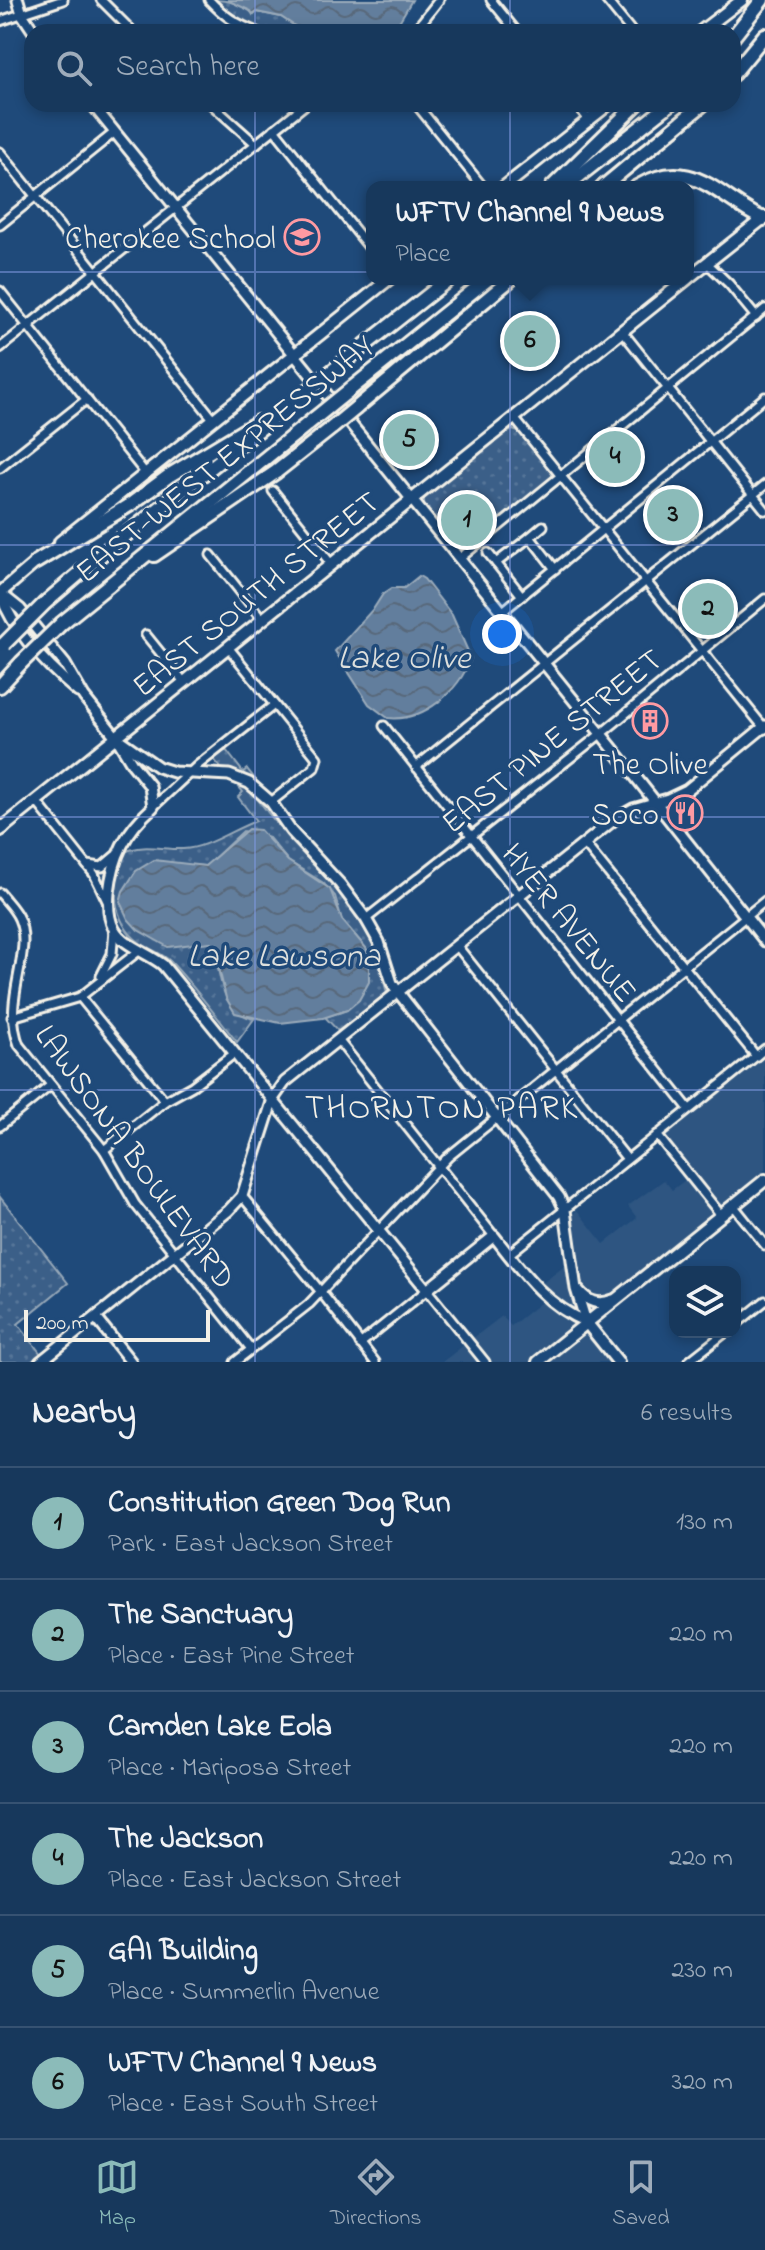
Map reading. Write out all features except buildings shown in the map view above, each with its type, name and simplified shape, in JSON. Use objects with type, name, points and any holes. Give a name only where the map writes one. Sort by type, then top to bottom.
[{"type":"highway","points":[[741,28],[762,0]]},
{"type":"highway","points":[[741,66],[760,46],[765,35]]},
{"type":"highway","points":[[558,181],[629,112]]},
{"type":"highway","points":[[573,181],[660,112]]},
{"type":"highway","points":[[610,181],[693,112]]},
{"type":"highway","points":[[649,181],[659,176],[689,176],[712,185],[748,212],[764,218]]},
{"type":"highway","name":"EAST-WEST EXPRESSWAY","points":[[2,646],[45,603],[108,549],[441,285]]},
{"type":"highway","name":"EAST-WEST EXPRESSWAY","points":[[0,686],[62,623],[120,574],[481,285]]},
{"type":"highway","points":[[120,574],[166,548],[276,472],[504,285]]},
{"type":"highway","points":[[36,562],[131,504],[170,475],[299,398]]},
{"type":"main road","points":[[710,24],[742,0]]},
{"type":"main road","points":[[512,181],[599,112]]},
{"type":"main road","name":"EAST SOUTH STREET","points":[[694,274],[764,218]]},
{"type":"main road","points":[[0,593],[381,285]]},
{"type":"main road","name":"EAST SOUTH STREET","points":[[40,806],[80,765],[680,285]]},
{"type":"main road","points":[[1,829],[40,806]]},
{"type":"main road","points":[[538,1362],[765,1180]]},
{"type":"main road","points":[[586,1322],[618,1362]]},
{"type":"street","points":[[18,0],[29,24]]},
{"type":"street","points":[[0,21],[63,0]]},
{"type":"street","points":[[101,0],[125,24]]},
{"type":"street","points":[[209,0],[223,16],[236,24]]},
{"type":"street","points":[[420,24],[439,0]]},
{"type":"street","points":[[491,0],[510,24]]},
{"type":"street","points":[[606,0],[626,24]]},
{"type":"street","points":[[99,112],[765,941]]},
{"type":"street","points":[[220,112],[256,144]]},
{"type":"street","points":[[0,348],[296,112]]},
{"type":"street","points":[[422,112],[478,181]]},
{"type":"street","points":[[582,112],[589,120]]},
{"type":"street","points":[[274,129],[366,244]]},
{"type":"street","points":[[0,225],[115,132]]},
{"type":"street","points":[[0,152],[214,420]]},
{"type":"street","points":[[707,263],[756,317]]},
{"type":"street","points":[[0,291],[146,474]]},
{"type":"street","points":[[459,559],[765,309]]},
{"type":"street","points":[[622,331],[765,510]]},
{"type":"street","points":[[502,612],[765,397]]},
{"type":"street","points":[[0,468],[87,399]]},
{"type":"street","points":[[40,1362],[228,1211],[242,1196],[273,1099],[285,1082],[624,813],[687,790],[764,727],[514,418]]},
{"type":"street","points":[[416,767],[765,485]]},
{"type":"street","points":[[273,491],[332,565]]},
{"type":"street","points":[[496,563],[543,526]]},
{"type":"street","points":[[530,537],[555,569]]},
{"type":"street","points":[[488,553],[522,596]]},
{"type":"street","points":[[211,555],[263,620]]},
{"type":"street","points":[[0,593],[20,609],[65,664],[84,697],[150,786],[153,807]]},
{"type":"street","name":"EAST PINE STREET","points":[[366,919],[765,599]]},
{"type":"street","points":[[146,635],[184,682]]},
{"type":"street","points":[[228,647],[315,755],[317,762],[314,768],[271,802]]},
{"type":"street","points":[[108,903],[115,856],[127,833],[190,772],[274,705]]},
{"type":"street","name":"HYER AVENUE","points":[[384,726],[689,1109]]},
{"type":"street","points":[[116,737],[153,765],[174,772],[218,773],[249,783],[271,802],[291,831],[340,884],[379,942],[392,983],[398,992],[555,1191],[565,1210],[576,1289],[586,1322]]},
{"type":"street","points":[[218,749],[211,760],[218,773]]},
{"type":"street","points":[[40,806],[94,874],[108,903],[114,929],[109,962],[96,984]]},
{"type":"street","points":[[584,843],[756,1056]]},
{"type":"street","points":[[87,865],[102,867],[115,856]]},
{"type":"street","name":"LAWSONA BOULEVARD","points":[[0,893],[20,920],[22,933],[12,1017],[19,1045],[104,1150],[135,1204],[251,1349]]},
{"type":"street","points":[[235,1362],[321,1292],[439,1166],[765,901]]},
{"type":"street","points":[[114,929],[163,965],[485,1362]]},
{"type":"street","points":[[457,946],[627,1159]]},
{"type":"street","points":[[12,1017],[80,997],[140,950]]},
{"type":"street","points":[[80,997],[165,1101]]},
{"type":"street","points":[[338,1040],[508,1255],[540,1291],[574,1317],[586,1322]]},
{"type":"street","points":[[508,1255],[765,1049]]},
{"type":"street","points":[[104,1150],[165,1101],[192,1086],[235,1053]]},
{"type":"street","points":[[0,1126],[51,1085]]},
{"type":"street","points":[[657,1135],[721,1215]]},
{"type":"street","points":[[242,1196],[375,1362]]},
{"type":"street","points":[[733,1205],[765,1245]]},
{"type":"street","points":[[360,1344],[494,1236]]},
{"type":"street","points":[[576,1289],[592,1302],[613,1300]]},
{"type":"street","points":[[741,1320],[765,1301]]},
{"type":"street","points":[[96,1318],[131,1362]]},
{"type":"street","points":[[688,1362],[718,1338]]},
{"type":"shaded area","points":[[213,0],[235,3],[254,15],[257,12],[281,17],[292,24],[246,24]]},
{"type":"shaded area","points":[[513,430],[521,433],[554,474],[551,480],[463,550],[456,549],[424,505],[424,497],[503,434]]},
{"type":"shaded area","points":[[226,750],[243,772],[247,769],[259,784],[252,792],[288,838],[337,889],[367,932],[376,952],[387,993],[338,1031],[325,1017],[347,1010],[368,968],[369,955],[342,920],[335,896],[322,882],[288,861],[269,838],[243,831],[205,866],[192,865],[203,942],[214,946],[220,980],[228,1000],[234,1009],[254,1019],[237,1042],[170,961],[130,934],[118,912],[115,888],[125,852],[146,847],[192,848],[256,821],[238,797],[243,792],[214,759]]},
{"type":"shaded area","points":[[765,1054],[765,1170],[718,1207],[669,1144],[667,1135]]},
{"type":"shaded area","points":[[689,1177],[720,1216],[585,1324],[615,1362],[442,1362],[502,1316],[511,1326],[545,1299],[536,1288],[579,1255],[573,1214],[577,1210],[604,1244],[637,1218],[628,1206],[664,1180],[672,1190]]},
{"type":"shaded area","points":[[0,1197],[68,1283],[18,1324],[41,1354],[31,1362],[0,1362]]},
{"type":"water","points":[[227,0],[412,0],[398,24],[292,24],[281,17],[257,12],[253,15],[251,11]]},
{"type":"water","name":"Lake Olive","points":[[419,576],[452,615],[471,658],[458,682],[438,702],[414,715],[388,718],[369,704],[335,651],[383,594],[392,588],[404,588]]},
{"type":"water","name":"Lake Lawsona","points":[[248,829],[260,830],[288,861],[330,889],[342,920],[366,948],[369,982],[359,1000],[347,1010],[323,1018],[280,1023],[235,1013],[226,998],[214,947],[210,942],[168,947],[138,930],[128,919],[120,902],[136,871],[154,860],[205,866]]},
{"type":"place","name":"Cherokee School","points":[[302,237]]},
{"type":"place","name":"WFTV Channel 9 News","points":[[530,341]]},
{"type":"place","name":"GAI Building","points":[[409,440]]},
{"type":"place","name":"The Jackson","points":[[615,457]]},
{"type":"place","name":"Camden Lake Eola","points":[[673,515]]},
{"type":"place","name":"Constitution Green Dog Run","points":[[467,520]]},
{"type":"place","name":"The Sanctuary","points":[[708,609]]},
{"type":"place","name":"The Olive","points":[[650,721]]},
{"type":"place","name":"Soco","points":[[685,813]]},
{"type":"district","name":"THORNTON PARK","points":[[442,1106]]}]
